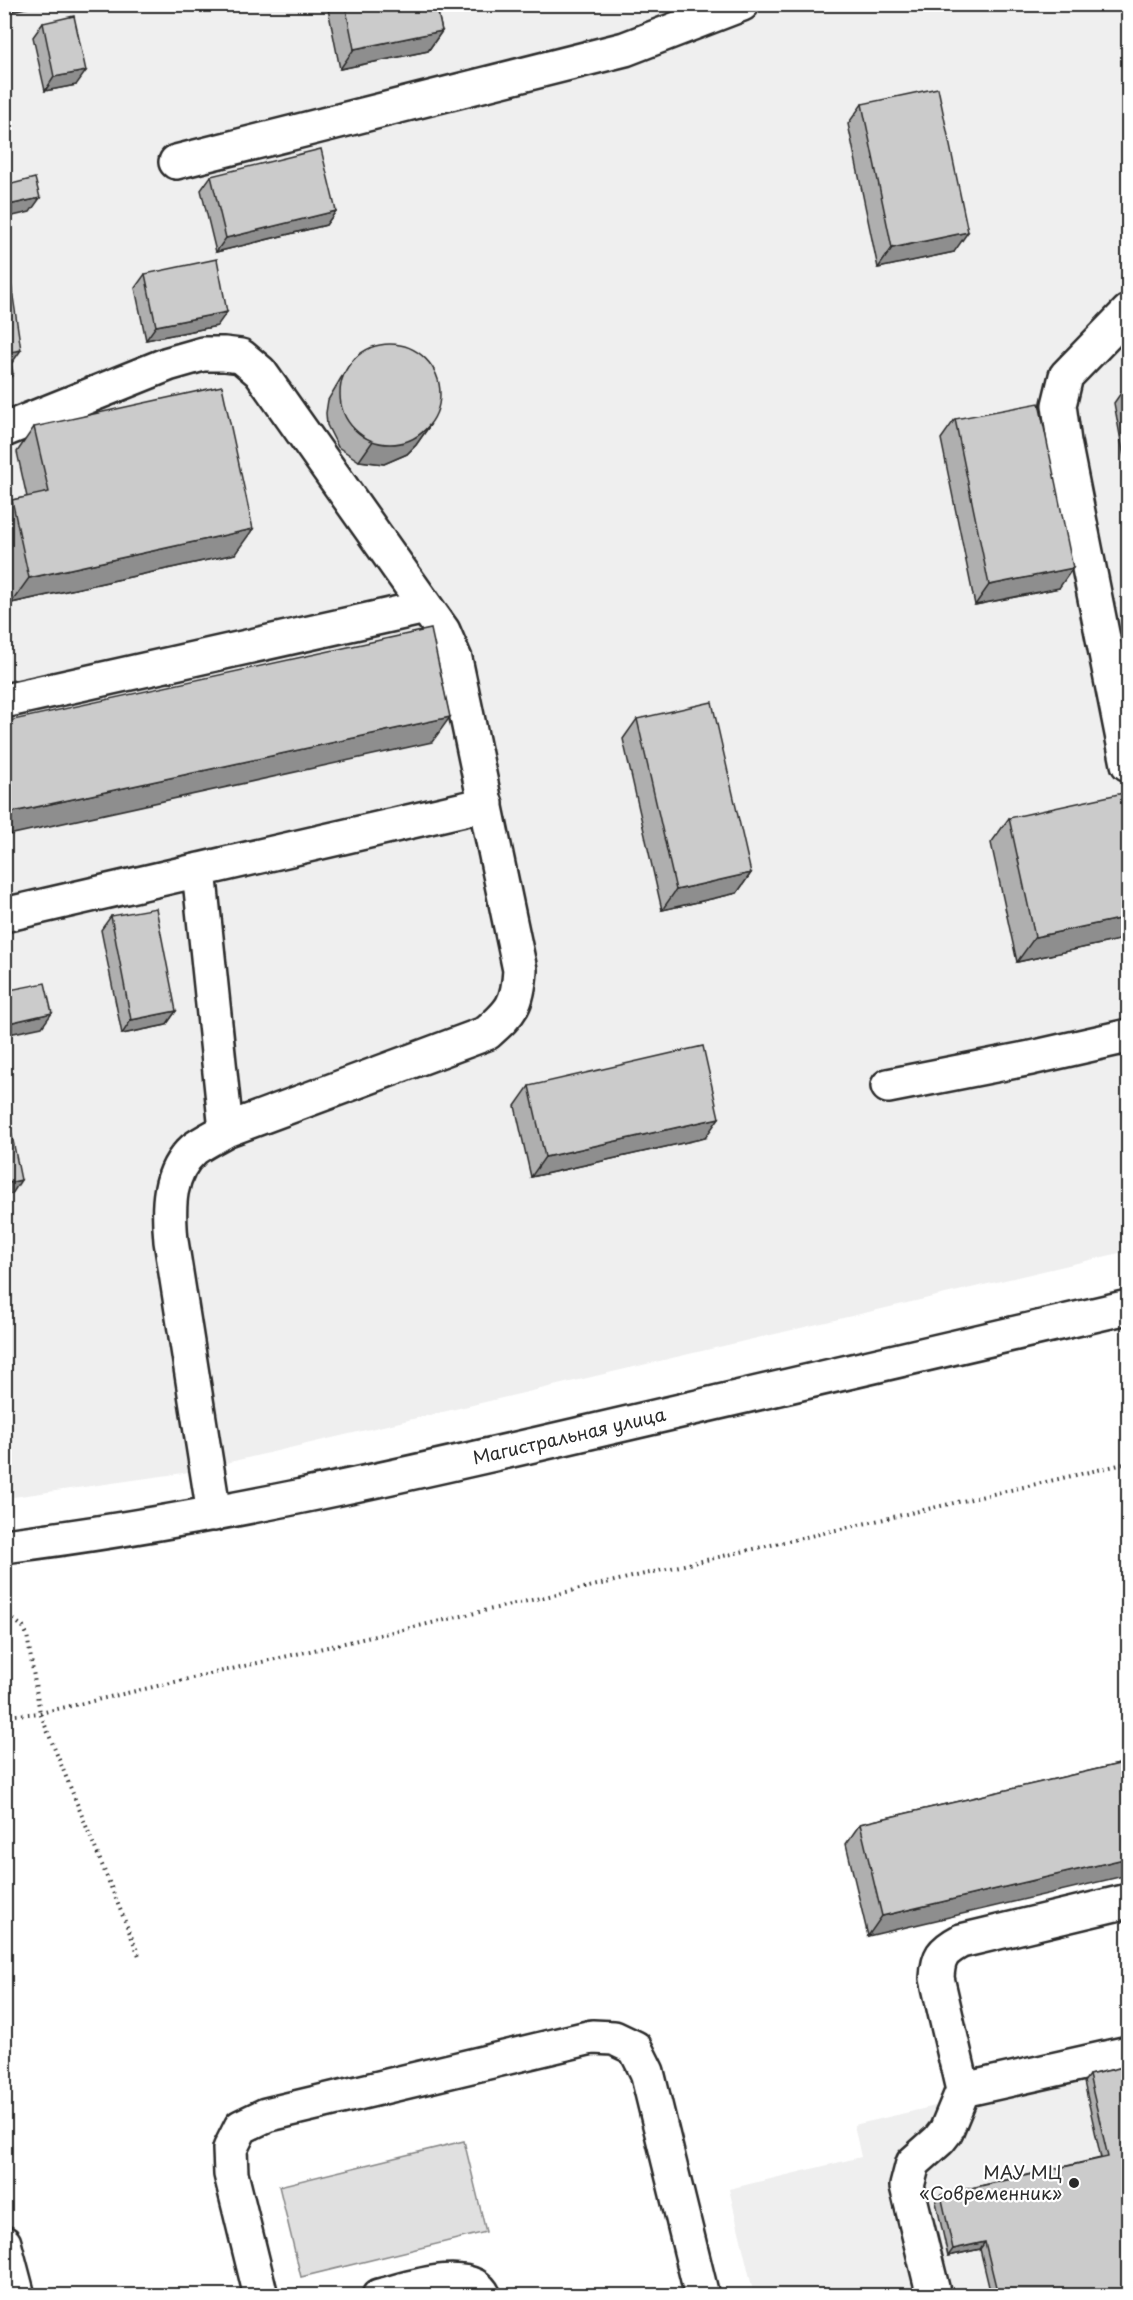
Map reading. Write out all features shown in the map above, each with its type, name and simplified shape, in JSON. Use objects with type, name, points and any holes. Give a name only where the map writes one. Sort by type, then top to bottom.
[{"type":"main road","points":[[176,162],[625,49],[742,4]]},
{"type":"main road","points":[[1128,312],[1066,376],[1059,405],[1064,442],[1128,764]]},
{"type":"main road","points":[[4,430],[168,364],[202,354],[241,356],[260,372],[443,631],[455,659],[520,970],[519,993],[508,1015],[487,1033],[226,1130],[193,1150],[175,1176],[168,1206],[171,1241],[213,1514]]},
{"type":"main road","points":[[9,700],[426,607]]},
{"type":"main road","points":[[4,915],[486,804]]},
{"type":"main road","points":[[199,870],[226,1130]]},
{"type":"main road","points":[[888,1086],[1128,1036]]},
{"type":"main road","name":"Магистральная улица","points":[[4,1546],[213,1514],[374,1482],[1128,1307]]},
{"type":"main road","points":[[934,2295],[907,2186],[913,2163],[946,2131],[963,2090],[937,1978],[938,1962],[947,1949],[961,1941],[1128,1901]]},
{"type":"main road","points":[[261,2295],[231,2174],[230,2149],[241,2127],[266,2115],[592,2037],[614,2038],[635,2048],[647,2072],[702,2295]]},
{"type":"main road","points":[[963,2090],[1128,2053]]},
{"type":"main road","points":[[4,2243],[18,2295]]},
{"type":"main road","points":[[379,2295],[448,2280],[467,2282],[482,2290],[484,2295]]},
{"type":"path","points":[[4,1716],[40,1713],[1128,1463]]},
{"type":"path","points":[[4,1612],[23,1628],[27,1635],[40,1713],[140,1958]]},
{"type":"shaded area","points":[[5,5],[1128,5],[1128,1251],[183,1473],[13,1497],[5,1496]]},
{"type":"shaded area","points":[[1128,2061],[1128,2295],[754,2295],[729,2189],[861,2157],[854,2125]]},
{"type":"shaded area","points":[[464,2141],[486,2232],[301,2277],[279,2186]]},
{"type":"building","points":[[345,4],[436,4],[442,31],[354,49]]},
{"type":"building","points":[[74,16],[86,71],[54,77],[43,23]]},
{"type":"building","points":[[938,88],[968,232],[892,248],[862,104]]},
{"type":"building","points":[[321,149],[336,211],[226,238],[211,176]]},
{"type":"building","points":[[35,178],[40,198],[4,206],[4,186]]},
{"type":"building","points":[[5,243],[21,350],[10,352],[13,374],[4,375]]},
{"type":"building","points":[[217,259],[227,312],[156,326],[145,274]]},
{"type":"building","points":[[390,344],[409,348],[425,359],[436,375],[440,394],[436,413],[425,429],[409,440],[390,444],[371,440],[355,429],[344,413],[340,394],[344,375],[355,359],[371,348]]},
{"type":"building","points":[[222,386],[253,529],[29,578],[12,500],[49,492],[34,427]]},
{"type":"building","points":[[1039,403],[1073,568],[989,585],[955,419]]},
{"type":"building","points":[[431,629],[450,717],[4,814],[4,722]]},
{"type":"building","points":[[712,702],[751,873],[676,890],[637,719]]},
{"type":"building","points":[[1128,792],[1128,917],[1035,937],[1009,818]]},
{"type":"building","points":[[156,908],[176,1011],[131,1020],[111,916]]},
{"type":"building","points":[[45,983],[52,1013],[4,1024],[4,991]]},
{"type":"building","points":[[703,1046],[719,1118],[545,1157],[529,1086]]},
{"type":"building","points":[[4,1116],[8,1116],[21,1180],[4,1184]]},
{"type":"building","points":[[1128,1762],[1128,1858],[882,1916],[860,1824]]},
{"type":"building","name":"МАУ МЦ «Современник»","points":[[1128,2066],[1128,2295],[998,2295],[985,2242],[953,2249],[941,2195],[1108,2157],[1089,2075]]},
{"type":"place","name":"МАУ МЦ «Современник»","points":[[1074,2183]]}]
